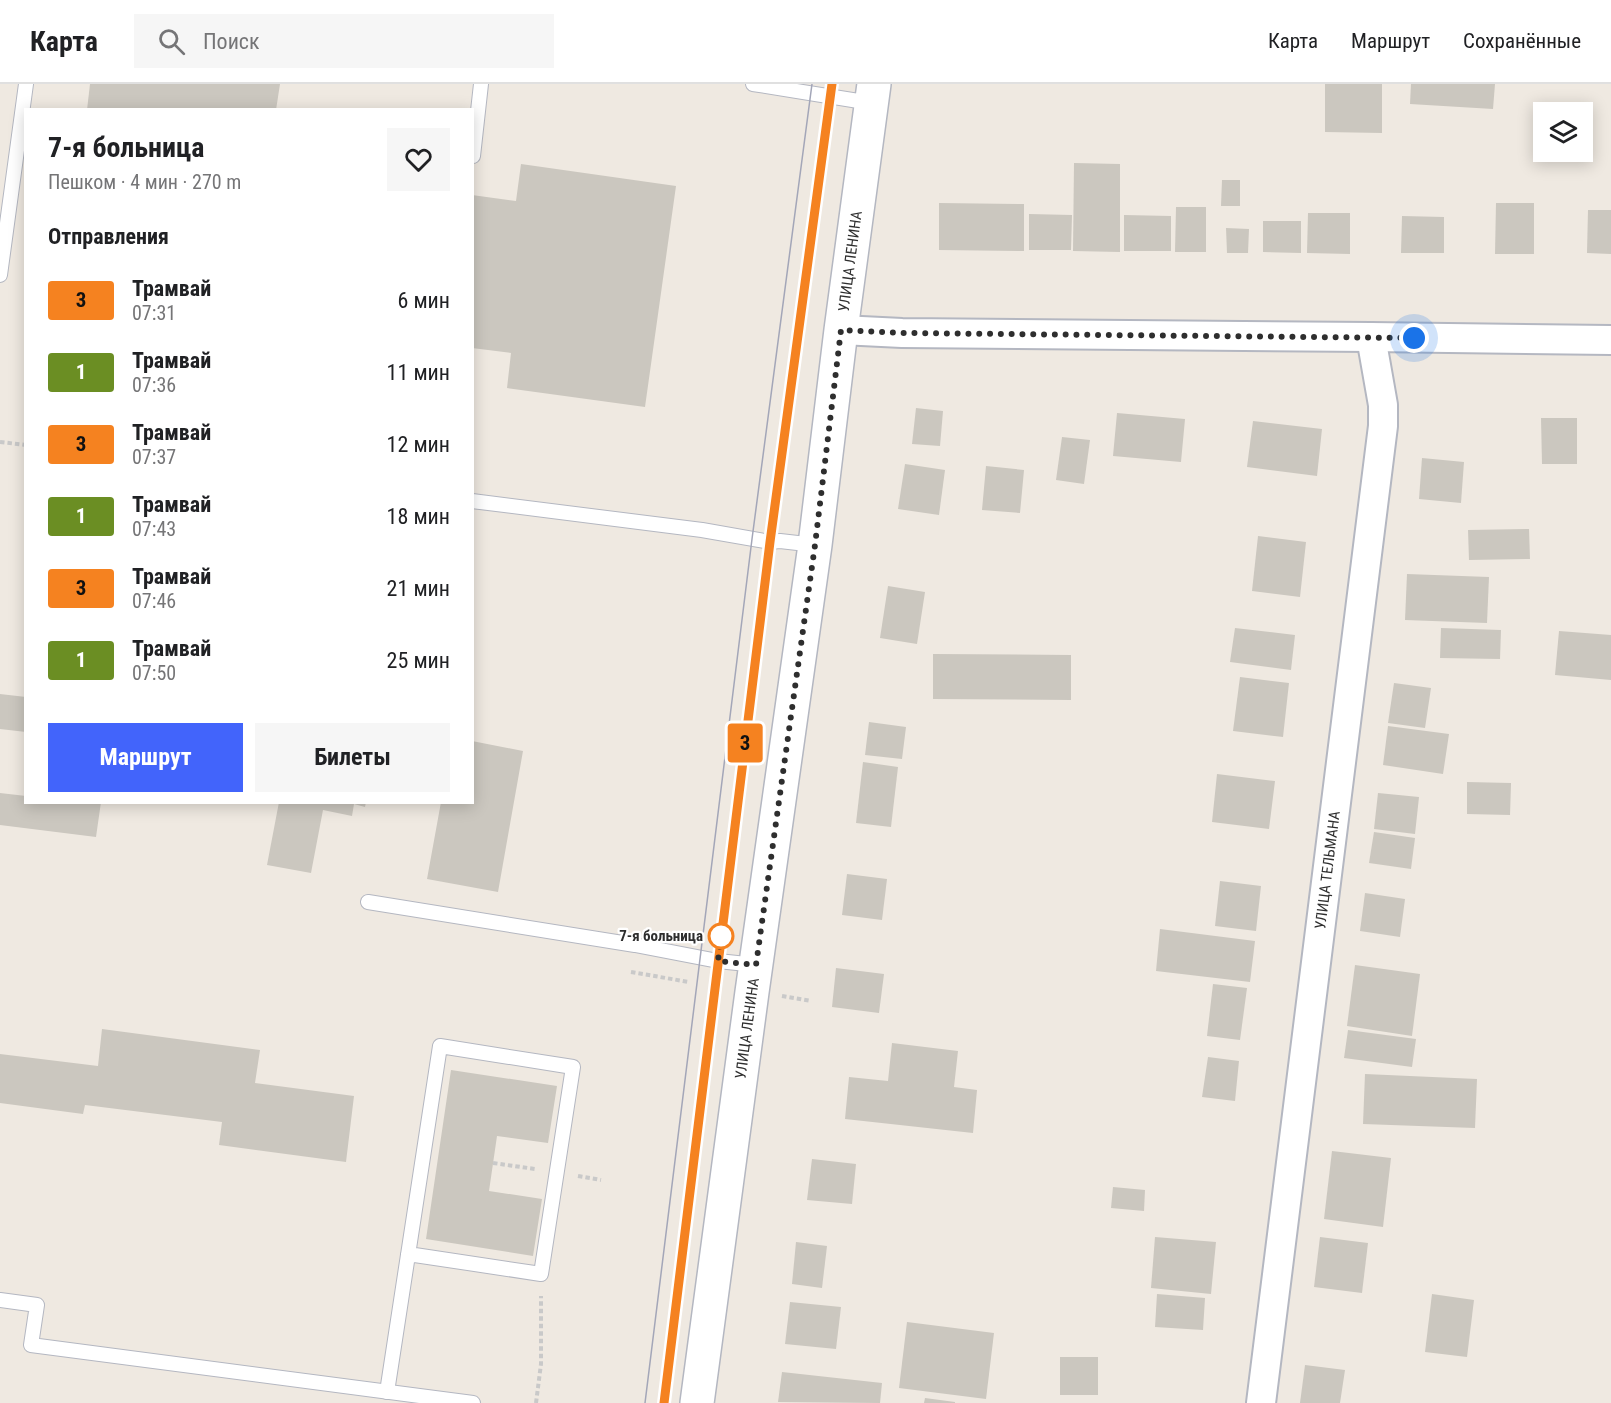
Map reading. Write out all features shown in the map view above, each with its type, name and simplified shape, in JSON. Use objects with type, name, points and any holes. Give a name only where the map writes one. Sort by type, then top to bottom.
[{"type":"main road","name":"УЛИЦА ЛЕНИНА","points":[[698,1403],[815,545],[873,93]]},
{"type":"street","points":[[841,330],[913,333],[1611,340]]},
{"type":"street","name":"УЛИЦА ТЕЛЬМАНА","points":[[1261,1403],[1383,426],[1383,405],[1371,337]]},
{"type":"lane","points":[[0,275],[26,84]]},
{"type":"lane","points":[[474,147],[481,84]]},
{"type":"lane","points":[[753,84],[873,93]]},
{"type":"lane","points":[[474,501],[702,530],[770,542],[815,545]]},
{"type":"lane","points":[[368,902],[635,945],[718,961],[756,965]]},
{"type":"lane","points":[[387,1392],[408,1254],[440,1046],[573,1067],[541,1274],[408,1254]]},
{"type":"lane","points":[[0,1300],[37,1305],[31,1345],[473,1403]]},
{"type":"path","points":[[0,442],[24,445]]},
{"type":"path","points":[[631,972],[697,983]]},
{"type":"path","points":[[536,1403],[541,1364],[541,1274]]},
{"type":"building","points":[[90,84],[280,84],[276,108],[87,108]]},
{"type":"building","points":[[1325,84],[1382,84],[1382,133],[1325,132]]},
{"type":"building","points":[[1411,84],[1495,84],[1493,109],[1410,104]]},
{"type":"building","points":[[1074,163],[1120,164],[1120,252],[1073,251]]},
{"type":"building","points":[[521,164],[676,186],[645,407],[507,388],[511,353],[474,348],[474,195],[516,201]]},
{"type":"building","points":[[1222,180],[1240,180],[1240,206],[1221,206]]},
{"type":"building","points":[[939,203],[1024,204],[1024,251],[939,250]]},
{"type":"building","points":[[1496,203],[1534,203],[1534,254],[1495,254]]},
{"type":"building","points":[[1176,207],[1206,207],[1206,252],[1175,252]]},
{"type":"building","points":[[1588,210],[1611,210],[1611,254],[1587,253]]},
{"type":"building","points":[[1308,213],[1350,213],[1350,254],[1307,253]]},
{"type":"building","points":[[1029,214],[1072,215],[1071,250],[1029,250]]},
{"type":"building","points":[[1124,215],[1171,216],[1171,251],[1124,251]]},
{"type":"building","points":[[1402,216],[1444,217],[1444,253],[1401,253]]},
{"type":"building","points":[[1263,221],[1301,221],[1301,253],[1263,252]]},
{"type":"building","points":[[1226,228],[1249,229],[1248,253],[1227,253]]},
{"type":"building","points":[[916,408],[943,411],[940,446],[912,444]]},
{"type":"building","points":[[1117,413],[1185,419],[1181,462],[1113,456]]},
{"type":"building","points":[[1541,418],[1577,418],[1577,464],[1542,464]]},
{"type":"building","points":[[1253,421],[1322,429],[1317,476],[1247,467]]},
{"type":"building","points":[[1062,437],[1090,440],[1084,484],[1056,480]]},
{"type":"building","points":[[1422,458],[1464,462],[1461,503],[1419,499]]},
{"type":"building","points":[[905,464],[945,470],[939,515],[898,509]]},
{"type":"building","points":[[986,466],[1024,470],[1020,513],[982,510]]},
{"type":"building","points":[[1529,529],[1530,559],[1469,560],[1468,530]]},
{"type":"building","points":[[1258,536],[1306,542],[1300,597],[1252,591]]},
{"type":"building","points":[[1407,574],[1489,577],[1487,623],[1405,620]]},
{"type":"building","points":[[888,586],[925,592],[917,644],[880,638]]},
{"type":"building","points":[[1235,628],[1295,635],[1291,670],[1230,662]]},
{"type":"building","points":[[1441,628],[1501,630],[1500,659],[1440,658]]},
{"type":"building","points":[[1559,631],[1611,635],[1611,680],[1555,675]]},
{"type":"building","points":[[933,654],[1071,655],[1071,700],[933,699]]},
{"type":"building","points":[[1240,677],[1289,683],[1283,737],[1233,731]]},
{"type":"building","points":[[1394,683],[1431,688],[1425,728],[1388,723]]},
{"type":"building","points":[[0,694],[24,697],[24,732],[0,729]]},
{"type":"building","points":[[869,722],[906,727],[902,759],[865,755]]},
{"type":"building","points":[[1388,726],[1449,734],[1443,774],[1383,765]]},
{"type":"building","points":[[474,741],[523,751],[498,892],[427,879],[441,804],[474,804]]},
{"type":"building","points":[[863,762],[898,767],[891,827],[856,823]]},
{"type":"building","points":[[1217,774],[1275,781],[1269,829],[1212,822]]},
{"type":"building","points":[[1467,782],[1511,783],[1510,815],[1467,814]]},
{"type":"building","points":[[0,793],[24,796],[24,804],[101,804],[96,837],[0,825]]},
{"type":"building","points":[[1378,793],[1419,797],[1415,834],[1374,829]]},
{"type":"building","points":[[279,804],[354,804],[352,816],[323,810],[311,873],[267,865]]},
{"type":"building","points":[[1374,832],[1415,838],[1411,869],[1369,863]]},
{"type":"building","points":[[847,874],[887,879],[882,920],[842,915]]},
{"type":"building","points":[[1220,881],[1261,886],[1256,931],[1215,926]]},
{"type":"building","points":[[1365,893],[1405,899],[1400,937],[1360,931]]},
{"type":"building","points":[[1160,929],[1255,941],[1250,982],[1156,971]]},
{"type":"building","points":[[1355,965],[1420,974],[1412,1036],[1347,1026]]},
{"type":"building","points":[[836,968],[884,974],[879,1013],[832,1007]]},
{"type":"building","points":[[1213,984],[1247,988],[1240,1040],[1207,1036]]},
{"type":"building","points":[[102,1029],[260,1050],[255,1083],[354,1096],[346,1162],[219,1145],[222,1122],[85,1105],[83,1114],[0,1103],[0,1054],[98,1066]]},
{"type":"building","points":[[1348,1030],[1416,1039],[1412,1067],[1344,1058]]},
{"type":"building","points":[[892,1043],[958,1051],[954,1087],[977,1090],[973,1133],[845,1119],[849,1077],[888,1081]]},
{"type":"building","points":[[1208,1057],[1239,1061],[1235,1101],[1202,1097]]},
{"type":"building","points":[[451,1070],[557,1086],[548,1143],[497,1136],[489,1191],[542,1199],[533,1256],[426,1239]]},
{"type":"building","points":[[1365,1074],[1477,1079],[1475,1128],[1363,1124]]},
{"type":"building","points":[[1332,1151],[1391,1158],[1383,1227],[1324,1219]]},
{"type":"building","points":[[812,1159],[856,1164],[852,1204],[807,1200]]},
{"type":"building","points":[[1113,1187],[1145,1190],[1144,1211],[1111,1208]]},
{"type":"building","points":[[1155,1237],[1216,1242],[1211,1294],[1151,1288]]},
{"type":"building","points":[[1320,1237],[1368,1243],[1362,1293],[1314,1287]]},
{"type":"building","points":[[796,1242],[827,1246],[822,1288],[792,1284]]},
{"type":"building","points":[[1157,1294],[1205,1298],[1203,1330],[1155,1327]]},
{"type":"building","points":[[1432,1294],[1474,1300],[1467,1357],[1425,1352]]},
{"type":"building","points":[[790,1302],[841,1307],[836,1349],[785,1344]]},
{"type":"building","points":[[907,1322],[994,1333],[986,1399],[899,1388]]},
{"type":"building","points":[[1060,1357],[1098,1357],[1098,1395],[1060,1395]]},
{"type":"building","points":[[1305,1365],[1345,1370],[1340,1403],[1300,1403]]},
{"type":"building","points":[[782,1372],[882,1383],[880,1403],[778,1402]]},
{"type":"building","points":[[925,1398],[955,1402],[955,1403],[924,1403]]},
{"type":"tram line","points":[[645,1403],[752,539],[812,84]]},
{"type":"tram line","points":[[664,1403],[770,542],[832,84]]},
{"type":"tram line","name":"3","points":[[664,1403],[770,542],[832,84]]},
{"type":"place","name":"7-я больница","points":[[721,936]]},
{"type":"route","points":[[721,936],[718,961],[756,965],[815,545],[841,330],[902,333],[1414,338]]}]
